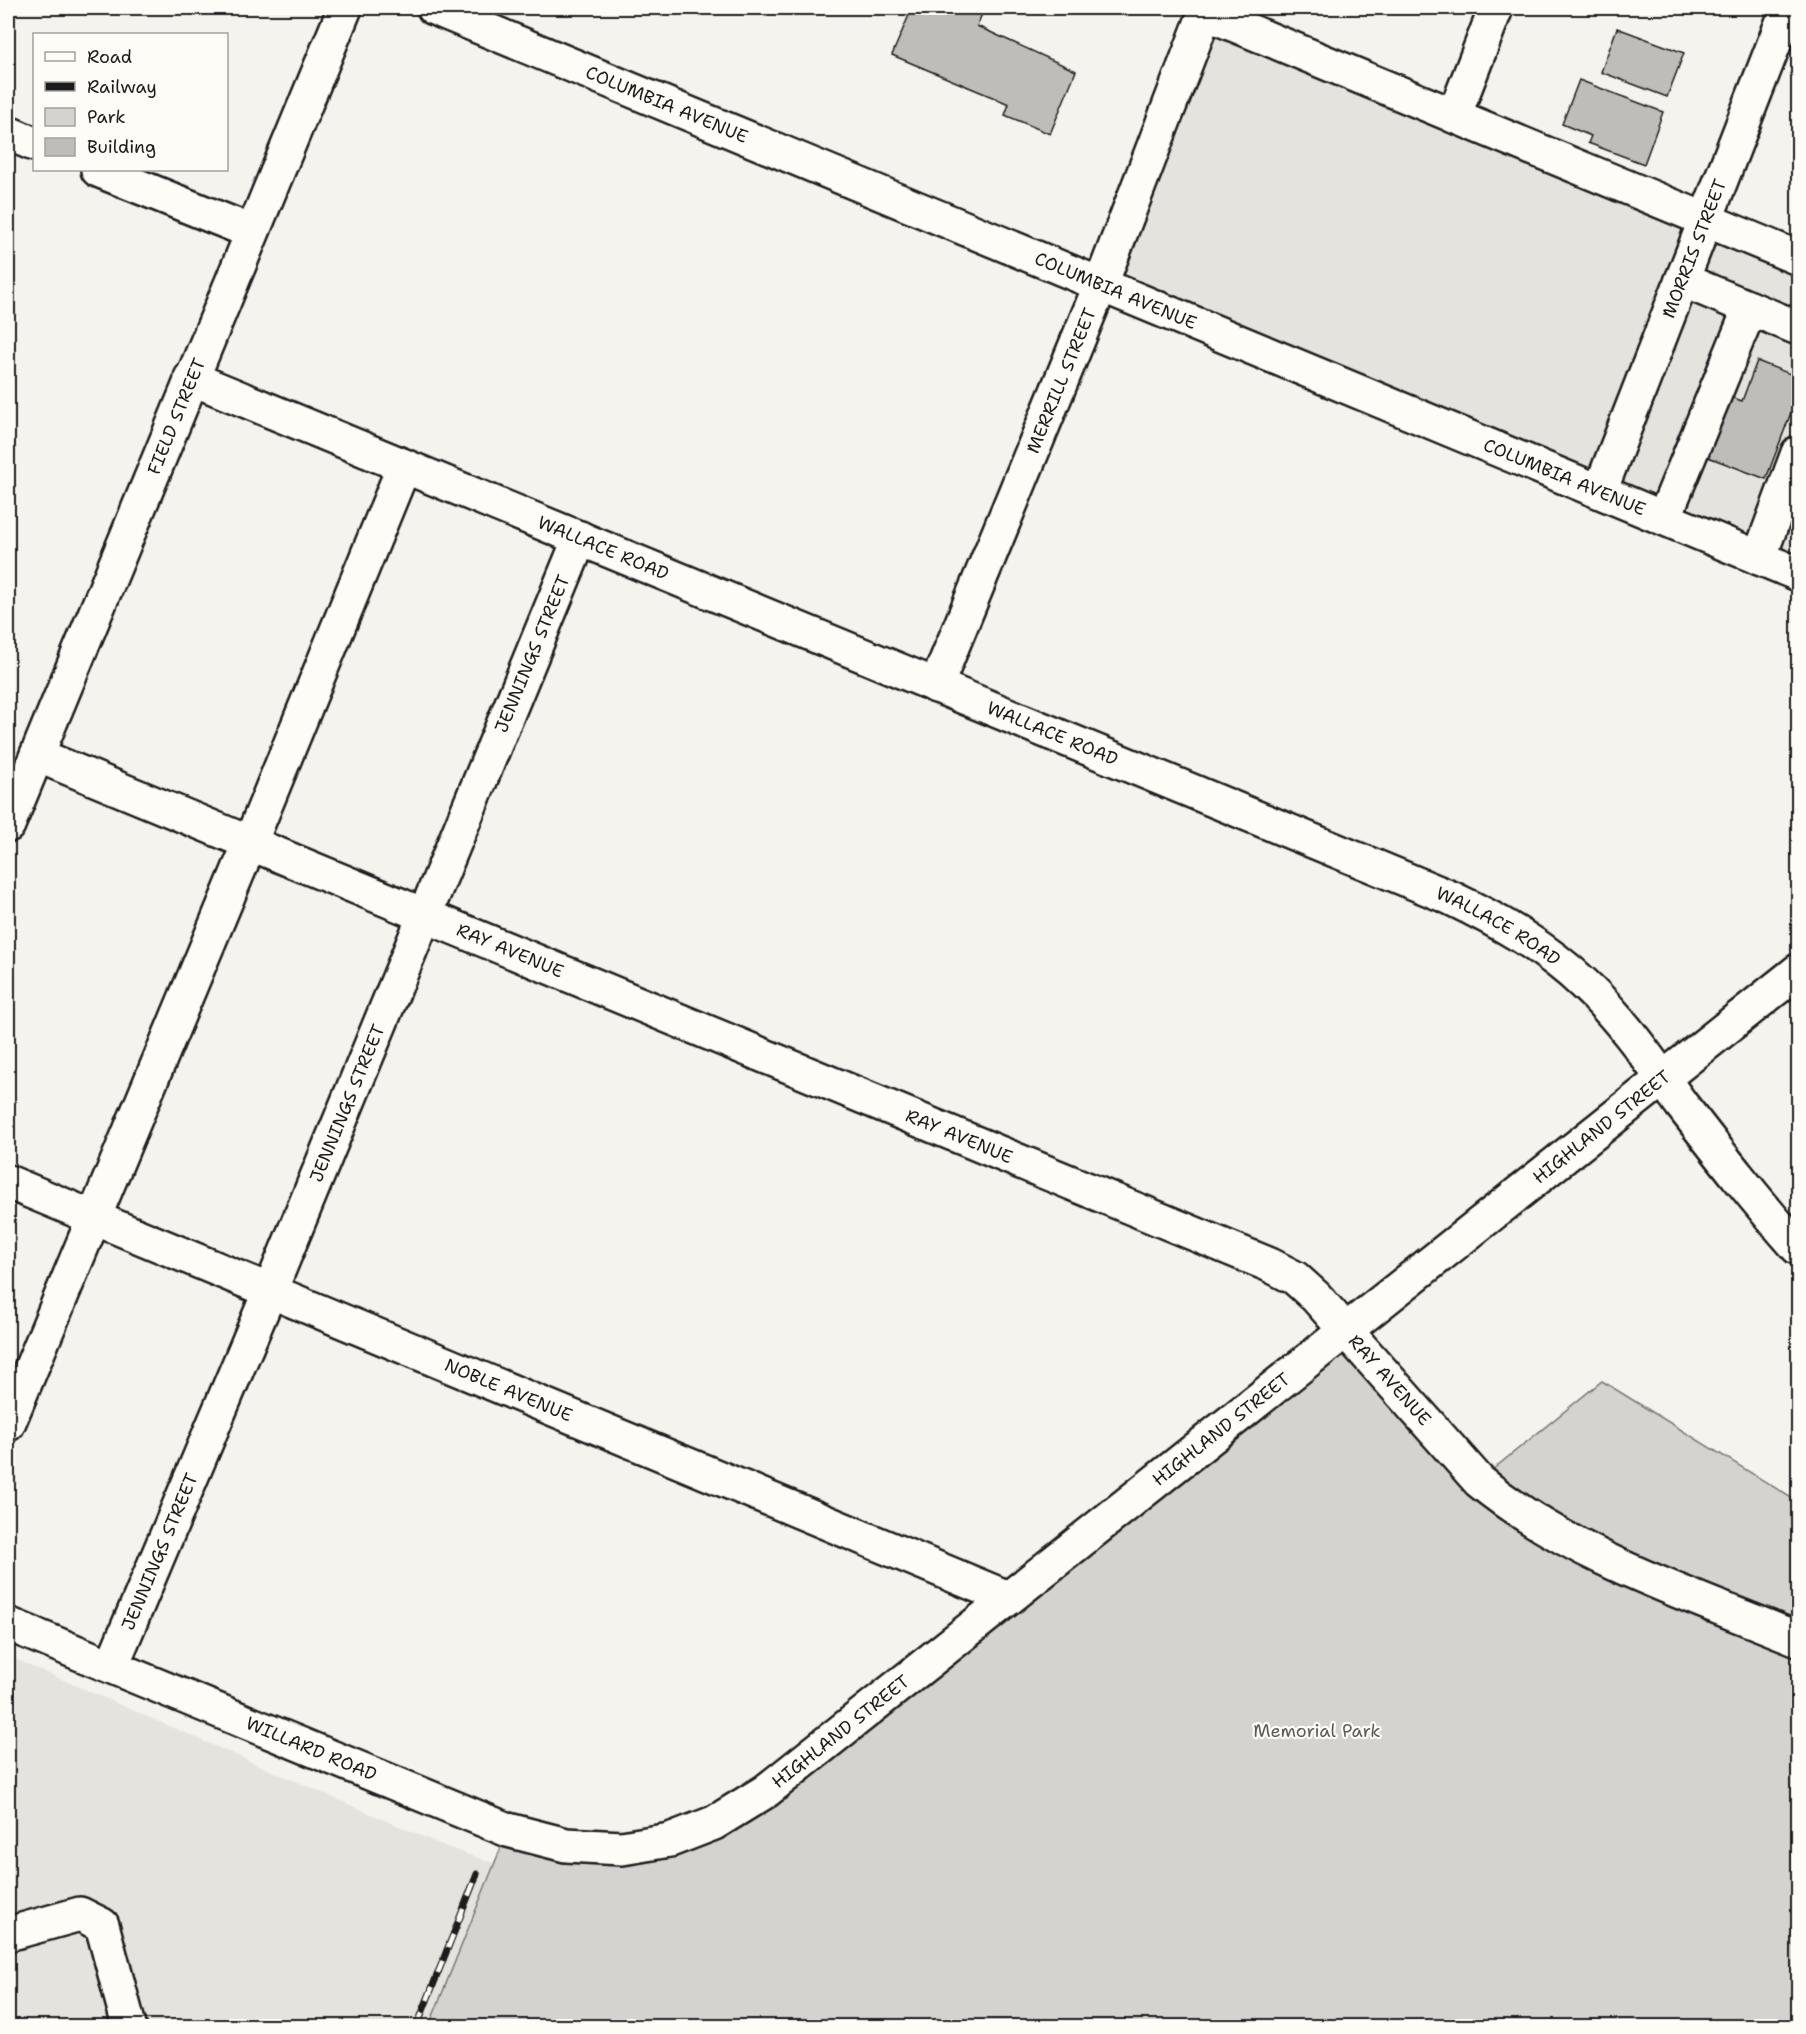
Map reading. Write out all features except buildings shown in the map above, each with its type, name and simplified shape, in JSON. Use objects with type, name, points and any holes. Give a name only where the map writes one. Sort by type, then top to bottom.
[{"type":"street","name":"FIELD STREET","points":[[8,825],[345,8]]},
{"type":"street","name":"COLUMBIA AVENUE","points":[[434,8],[1798,574]]},
{"type":"street","points":[[1454,116],[1496,8]]},
{"type":"street","name":"MORRIS STREET","points":[[1600,491],[1788,8]]},
{"type":"street","points":[[1207,10],[1454,116],[1798,258]]},
{"type":"street","name":"MERRILL STREET","points":[[936,686],[1101,284],[1207,10]]},
{"type":"street","points":[[8,133],[33,144]]},
{"type":"street","points":[[100,171],[252,232]]},
{"type":"street","points":[[1682,280],[1798,328]]},
{"type":"street","points":[[1664,518],[1750,308]]},
{"type":"street","name":"WALLACE ROAD","points":[[191,378],[1451,898],[1493,918],[1537,945],[1584,983],[1617,1017],[1729,1168],[1798,1248]]},
{"type":"street","points":[[1759,558],[1798,453]]},
{"type":"street","points":[[8,1424],[404,466]]},
{"type":"street","name":"JENNINGS STREET","points":[[111,1665],[270,1291],[579,538]]},
{"type":"street","name":"RAY AVENUE","points":[[37,755],[1270,1265],[1295,1278],[1316,1297],[1479,1481],[1520,1513],[1598,1557],[1798,1640]]},
{"type":"street","name":"HIGHLAND STREET","points":[[622,1848],[670,1840],[714,1823],[766,1791],[1664,1080],[1798,971]]},
{"type":"street","name":"NOBLE AVENUE","points":[[8,1182],[1008,1598]]},
{"type":"street","name":"WILLARD ROAD","points":[[8,1624],[508,1830],[566,1845],[622,1848]]},
{"type":"street","points":[[8,1934],[80,1914],[102,1925],[127,2026]]},
{"type":"shaded area","points":[[1209,22],[1798,272],[1798,565],[1110,282]]},
{"type":"shaded area","points":[[8,1656],[449,1848],[493,1863],[429,2026],[8,2026]]},
{"type":"green space","name":"Memorial Park","points":[[1346,1330],[1487,1474],[1602,1381],[1798,1502],[1798,2026],[429,2026],[508,1830],[566,1845],[714,1823]]},
{"type":"railway","points":[[417,2026],[477,1874]]}]
